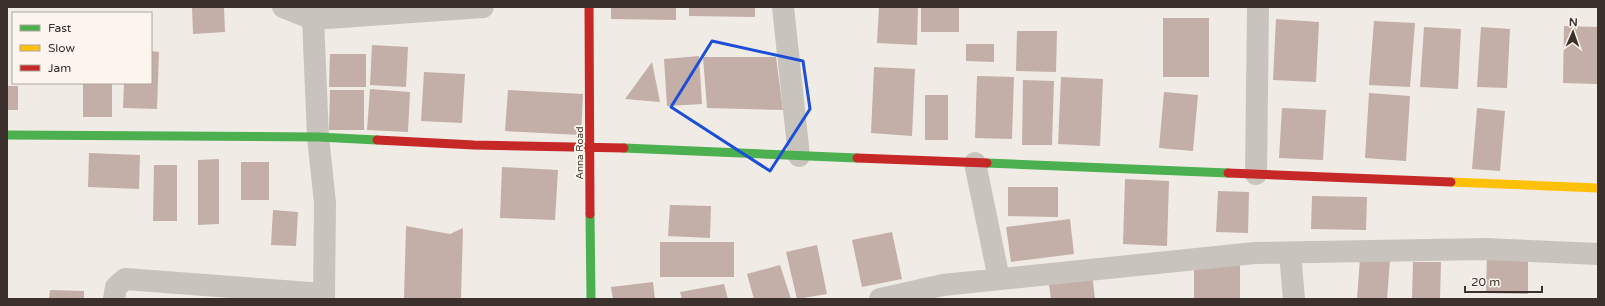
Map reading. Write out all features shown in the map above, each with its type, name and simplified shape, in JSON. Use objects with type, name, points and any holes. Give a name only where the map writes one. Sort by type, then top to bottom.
[{"type":"street","points":[[283,7],[314,19],[483,7]]},
{"type":"street","name":"Anna Road","points":[[589,7],[591,299]]},
{"type":"street","points":[[783,7],[799,156]]},
{"type":"street","points":[[1256,174],[1258,7]]},
{"type":"street","points":[[114,299],[116,287],[124,279],[324,296],[325,203],[318,137],[314,19]]},
{"type":"street","points":[[7,136],[318,137],[474,145],[591,147],[1598,188]]},
{"type":"street","points":[[975,163],[999,279]]},
{"type":"street","points":[[880,299],[943,285],[1255,253],[1486,248],[1598,254]]},
{"type":"street","points":[[1290,253],[1294,299]]},
{"type":"highlighted area","points":[[712,41],[803,61],[810,109],[770,171],[671,107]]},
{"type":"building","points":[[192,7],[224,7],[225,32],[193,34]]},
{"type":"building","points":[[611,7],[676,7],[676,20],[611,19]]},
{"type":"building","points":[[689,7],[755,7],[755,17],[689,16]]},
{"type":"building","points":[[879,7],[918,7],[917,45],[877,43]]},
{"type":"building","points":[[921,7],[959,7],[959,32],[921,32]]},
{"type":"building","points":[[1163,18],[1209,18],[1209,77],[1163,77]]},
{"type":"building","points":[[1276,19],[1319,22],[1316,82],[1273,80]]},
{"type":"building","points":[[1374,21],[1415,23],[1410,87],[1369,85]]},
{"type":"building","points":[[1564,26],[1598,27],[1598,84],[1563,83]]},
{"type":"building","points":[[1424,27],[1461,29],[1458,89],[1420,87]]},
{"type":"building","points":[[1481,27],[1510,29],[1507,88],[1477,87]]},
{"type":"building","points":[[1017,31],[1057,31],[1056,72],[1016,71]]},
{"type":"building","points":[[966,44],[994,44],[994,62],[966,61]]},
{"type":"building","points":[[372,45],[408,47],[406,87],[370,85]]},
{"type":"building","points":[[152,51],[159,52],[157,109],[123,108],[124,84],[152,84]]},
{"type":"building","points":[[330,54],[366,54],[366,87],[329,87]]},
{"type":"building","points":[[699,56],[702,104],[667,106],[664,59]]},
{"type":"building","points":[[703,57],[776,57],[783,110],[707,108]]},
{"type":"building","points":[[652,62],[660,102],[625,99]]},
{"type":"building","points":[[874,67],[915,69],[912,136],[871,133]]},
{"type":"building","points":[[424,72],[465,74],[462,123],[421,121]]},
{"type":"building","points":[[977,76],[1014,77],[1012,139],[975,138]]},
{"type":"building","points":[[1061,77],[1103,79],[1100,146],[1058,144]]},
{"type":"building","points":[[1023,80],[1054,81],[1052,145],[1022,145]]},
{"type":"building","points":[[83,84],[112,84],[112,117],[83,117]]},
{"type":"building","points":[[7,86],[18,86],[18,110],[7,110]]},
{"type":"building","points":[[370,89],[410,92],[408,132],[367,130]]},
{"type":"building","points":[[330,90],[364,90],[364,130],[329,130]]},
{"type":"building","points":[[508,90],[583,94],[581,135],[505,131]]},
{"type":"building","points":[[1164,92],[1198,95],[1193,151],[1159,148]]},
{"type":"building","points":[[1369,93],[1410,96],[1406,161],[1365,158]]},
{"type":"building","points":[[925,95],[948,95],[948,140],[925,140]]},
{"type":"building","points":[[1282,108],[1326,110],[1323,160],[1279,158]]},
{"type":"building","points":[[1477,108],[1505,111],[1500,171],[1472,169]]},
{"type":"building","points":[[89,153],[140,155],[139,189],[88,187]]},
{"type":"building","points":[[219,159],[219,224],[198,225],[198,160]]},
{"type":"building","points":[[241,162],[269,162],[269,200],[241,200]]},
{"type":"building","points":[[154,165],[177,165],[177,221],[153,221]]},
{"type":"building","points":[[502,167],[558,170],[555,220],[500,218]]},
{"type":"building","points":[[1125,179],[1169,181],[1167,246],[1123,244]]},
{"type":"building","points":[[1008,187],[1058,187],[1058,217],[1008,216]]},
{"type":"building","points":[[1218,191],[1249,192],[1248,233],[1216,232]]},
{"type":"building","points":[[1312,196],[1367,197],[1366,230],[1311,229]]},
{"type":"building","points":[[670,205],[711,206],[710,238],[668,236]]},
{"type":"building","points":[[273,210],[298,212],[296,246],[271,245]]},
{"type":"building","points":[[1070,219],[1074,254],[1011,262],[1006,227]]},
{"type":"building","points":[[406,226],[450,234],[463,228],[461,299],[404,299]]},
{"type":"building","points":[[892,232],[902,279],[862,287],[852,240]]},
{"type":"building","points":[[660,242],[734,242],[734,277],[660,277]]},
{"type":"building","points":[[817,245],[827,294],[797,299],[786,252]]},
{"type":"building","points":[[1487,254],[1528,254],[1528,294],[1486,293]]},
{"type":"building","points":[[1360,258],[1390,260],[1387,299],[1357,299]]},
{"type":"building","points":[[1413,262],[1441,262],[1440,299],[1412,299]]},
{"type":"building","points":[[1194,264],[1240,264],[1240,299],[1194,299]]},
{"type":"building","points":[[780,265],[791,299],[754,299],[747,274]]},
{"type":"building","points":[[1092,273],[1095,299],[1051,299],[1048,279]]},
{"type":"building","points":[[653,282],[655,299],[613,299],[611,287]]},
{"type":"building","points":[[724,284],[728,299],[682,299],[680,292]]},
{"type":"building","points":[[50,290],[84,291],[84,299],[49,299]]},
{"type":"traffic: fast","points":[[7,135],[318,137],[377,140]]},
{"type":"traffic: fast","points":[[624,148],[857,158]]},
{"type":"traffic: fast","points":[[987,163],[1228,173]]},
{"type":"traffic: fast","points":[[590,214],[591,299]]},
{"type":"traffic: slow","points":[[1451,182],[1598,188]]},
{"type":"traffic: jam","points":[[589,7],[590,214]]},
{"type":"traffic: jam","points":[[377,140],[474,145],[624,148]]},
{"type":"traffic: jam","points":[[857,158],[987,163]]},
{"type":"traffic: jam","points":[[1228,173],[1451,182]]}]
